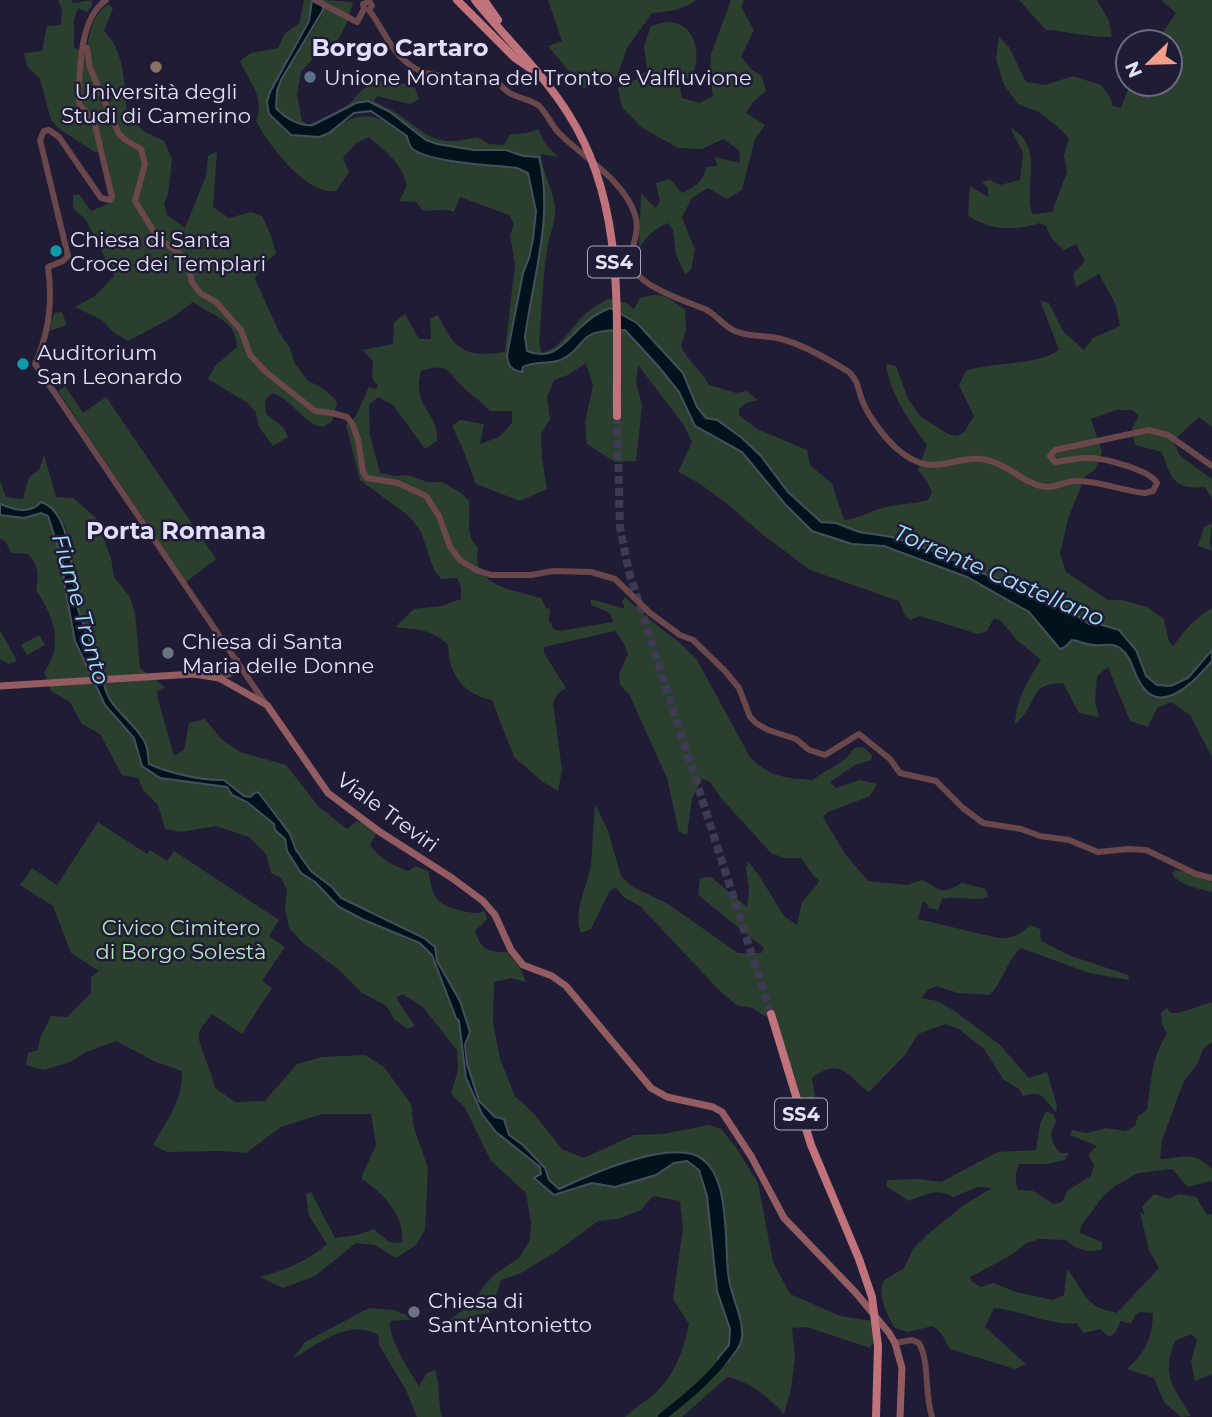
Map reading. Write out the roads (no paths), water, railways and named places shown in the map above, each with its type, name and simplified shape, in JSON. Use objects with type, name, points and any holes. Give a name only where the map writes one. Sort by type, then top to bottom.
[{"type":"highway","points":[[457,0],[515,58],[542,77]]},
{"type":"highway","name":"SS4","points":[[475,0],[542,77],[578,130],[600,181],[612,236],[617,416]]},
{"type":"highway","points":[[484,0],[522,54]]},
{"type":"highway","name":"SS4","points":[[771,1014],[804,1124],[868,1282],[875,1310],[878,1346],[878,1417]]},
{"type":"main road","points":[[0,686],[194,674],[219,678],[267,705]]},
{"type":"main road","name":"Viale Treviri","points":[[267,705],[328,793],[486,904],[498,921],[517,959],[523,965],[552,976],[566,985],[643,1081],[661,1094],[713,1107],[722,1112],[751,1156],[784,1219],[856,1293],[895,1343]]},
{"type":"main road","points":[[895,1343],[902,1368],[900,1417]]},
{"type":"street","points":[[106,0],[98,5],[83,47],[87,48],[90,68],[119,134],[141,149],[145,160],[135,201],[157,237],[187,259],[192,282],[200,293],[216,302],[228,314],[241,330],[250,355],[266,372],[301,403],[315,411],[347,418],[353,425],[363,472],[367,478],[398,483],[426,496],[439,516],[450,547],[460,560],[491,575],[575,571],[602,574],[615,579],[650,613],[680,635],[693,640],[725,671],[739,688],[750,718],[768,730],[825,755],[859,734],[890,759],[900,773],[936,781],[983,823],[1069,840],[1098,852],[1146,850],[1196,874],[1212,878]]},
{"type":"street","points":[[315,0],[354,20],[368,5],[388,43],[411,66],[427,74],[490,78],[507,92],[536,103],[559,134],[612,180],[628,201],[636,216],[637,227],[630,254],[631,263],[646,283],[709,311],[724,325],[737,332],[792,342],[849,372],[855,377],[863,401],[878,426],[892,444],[907,456],[930,465],[942,466],[979,458],[991,460],[1045,487],[1077,481],[1145,493],[1153,491],[1157,483],[1149,474],[1102,460],[1089,458],[1055,462],[1050,456],[1055,450],[1149,430],[1168,435],[1212,466]]},
{"type":"street","name":"Viale Treviri","points":[[83,47],[78,95],[80,105],[94,121],[112,197],[110,200],[101,198],[54,132],[49,130],[41,134],[47,173],[68,256],[48,267],[52,298],[49,319],[35,364],[267,705]]},
{"type":"street","points":[[219,678],[232,673],[237,660]]},
{"type":"street","points":[[895,1343],[912,1340],[919,1343],[925,1354],[926,1401],[932,1417]]},
{"type":"water","points":[[312,0],[323,0],[323,10],[277,91],[276,108],[288,118],[298,123],[313,125],[356,103],[368,101],[390,112],[426,140],[437,144],[474,150],[506,150],[523,156],[539,157],[543,180],[543,224],[525,337],[527,351],[544,354],[558,349],[588,320],[610,308],[637,323],[683,373],[697,407],[706,418],[717,420],[742,438],[761,456],[788,492],[821,522],[836,523],[859,532],[892,537],[936,552],[982,573],[1053,599],[1089,624],[1119,630],[1136,650],[1146,676],[1157,685],[1171,686],[1188,678],[1212,650],[1212,661],[1197,678],[1177,693],[1157,697],[1147,692],[1127,655],[1117,646],[1091,645],[1072,640],[1060,649],[1029,612],[967,577],[884,546],[852,544],[812,531],[785,504],[742,452],[695,426],[679,392],[625,330],[595,333],[584,339],[572,353],[561,360],[528,365],[523,367],[522,372],[513,369],[509,365],[507,355],[523,273],[533,239],[536,211],[528,173],[517,168],[449,161],[423,154],[411,147],[407,136],[371,111],[354,113],[329,133],[319,137],[291,135],[269,114],[267,102],[309,21]]},
{"type":"water","points":[[41,502],[52,508],[65,533],[78,609],[106,692],[145,742],[149,764],[186,776],[224,780],[244,796],[250,797],[256,792],[259,793],[290,834],[296,850],[311,871],[332,887],[341,898],[424,938],[435,947],[437,961],[460,1001],[470,1032],[465,1045],[467,1064],[479,1101],[495,1117],[504,1119],[509,1135],[545,1168],[549,1180],[559,1189],[624,1162],[678,1152],[692,1154],[705,1162],[715,1174],[724,1210],[729,1280],[742,1331],[739,1346],[725,1364],[718,1358],[729,1345],[730,1329],[717,1291],[707,1196],[699,1170],[687,1161],[674,1163],[656,1175],[615,1187],[592,1183],[554,1195],[534,1178],[541,1174],[540,1167],[496,1132],[482,1114],[466,1078],[459,1021],[432,955],[420,943],[339,907],[315,882],[301,873],[287,851],[285,839],[275,830],[274,824],[247,802],[232,795],[227,787],[160,778],[142,766],[134,738],[105,705],[75,641],[63,562],[48,516],[41,513],[24,518],[0,515],[0,504],[27,510]]},
{"type":"waterway","name":"Fiume Tronto","points":[[662,1417],[706,1380],[728,1354]]},
{"type":"tunnel","points":[[617,416],[620,528],[629,572],[771,1014]]},
{"type":"place","name":"Università degli Studi di Camerino","points":[[156,67]]},
{"type":"place","name":"Unione Montana del Tronto e Valfluvione","points":[[310,77]]},
{"type":"place","name":"Chiesa di Santa Croce dei Templari","points":[[56,251]]},
{"type":"place","name":"Auditorium San Leonardo","points":[[23,364]]},
{"type":"place","name":"Chiesa di Santa Maria delle Donne","points":[[168,653]]},
{"type":"place","name":"Chiesa di Sant'Antonietto","points":[[414,1312]]},
{"type":"district","name":"Borgo Cartaro","points":[[400,47]]},
{"type":"district","name":"Porta Romana","points":[[176,530]]},
{"type":"water label","name":"Torrente Castellano","points":[[999,575]]},
{"type":"park label","name":"Civico Cimitero di Borgo Solestà","points":[[181,939]]}]
